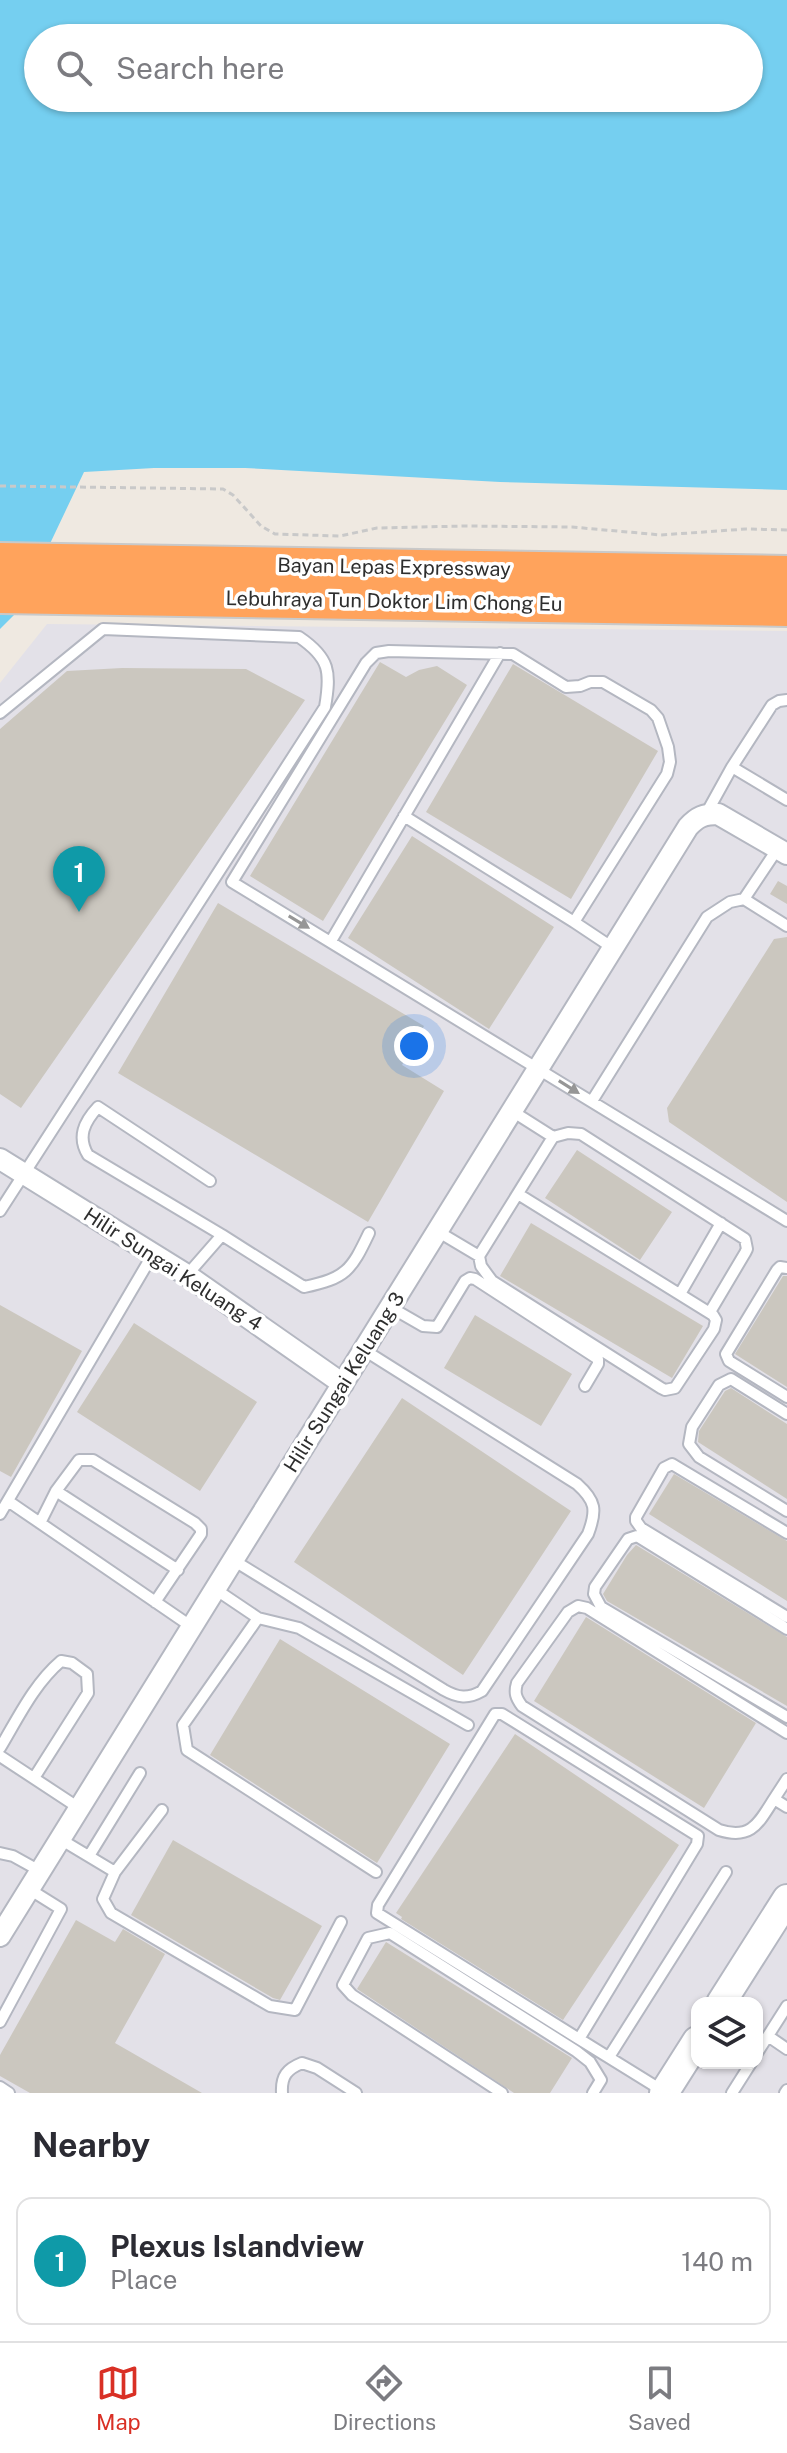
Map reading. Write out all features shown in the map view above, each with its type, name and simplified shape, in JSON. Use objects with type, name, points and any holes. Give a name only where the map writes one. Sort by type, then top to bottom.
[{"type":"highway","points":[[0,545],[787,557]]},
{"type":"highway","name":"Bayan Lepas Expressway","points":[[0,561],[787,574]]},
{"type":"highway","name":"Bayan Lepas Expressway","points":[[0,582],[787,595]]},
{"type":"highway","name":"Lebuhraya Tun Doktor Lim Chong Eu","points":[[0,595],[787,608]]},
{"type":"street","name":"Hilir Sungai Keluang 3","points":[[0,1936],[688,827],[706,814]]},
{"type":"street","points":[[706,814],[718,814],[782,851]]},
{"type":"street","name":"Hilir Sungai Keluang 4","points":[[0,1159],[187,1275],[343,1384]]},
{"type":"street","points":[[725,1997],[785,1907]]},
{"type":"street","points":[[665,2092],[691,2051]]},
{"type":"lane","points":[[0,713],[103,629],[299,637],[316,649],[324,662],[329,683],[325,707],[0,1211]]},
{"type":"lane","points":[[574,922],[667,774],[670,762],[668,747],[658,718],[651,710],[596,681],[566,687],[513,654],[376,653],[366,663],[232,882],[787,1221]]},
{"type":"lane","points":[[331,941],[500,653]]},
{"type":"lane","points":[[706,814],[772,705],[787,700]]},
{"type":"lane","points":[[732,767],[787,800]]},
{"type":"lane","points":[[404,816],[613,948]]},
{"type":"lane","points":[[592,1101],[707,917],[730,902],[744,899],[782,851]]},
{"type":"lane","points":[[744,899],[787,926]]},
{"type":"lane","points":[[210,1181],[98,1107],[83,1133],[82,1144],[88,1155],[304,1287],[331,1281],[353,1266],[369,1233]]},
{"type":"lane","points":[[512,1111],[553,1137]]},
{"type":"lane","points":[[518,1194],[710,1312],[716,1320],[714,1329],[675,1388],[665,1390],[492,1281],[481,1266],[479,1256],[553,1137],[581,1134],[745,1239],[747,1249],[710,1312]]},
{"type":"lane","points":[[680,1294],[721,1223]]},
{"type":"lane","points":[[437,1231],[479,1256]]},
{"type":"lane","points":[[187,1275],[222,1235]]},
{"type":"lane","points":[[0,1514],[153,1254]]},
{"type":"lane","points":[[787,1268],[777,1270],[726,1354],[729,1361],[787,1397]]},
{"type":"lane","points":[[390,1307],[423,1326],[437,1327],[465,1281],[475,1279],[598,1359],[585,1386]]},
{"type":"lane","points":[[233,1560],[444,1690],[467,1697],[482,1691],[588,1534],[595,1510],[577,1484],[364,1350]]},
{"type":"lane","points":[[787,1414],[731,1379],[719,1385],[692,1427],[689,1444],[699,1457],[787,1511]]},
{"type":"lane","points":[[40,1523],[56,1491],[79,1460],[85,1458],[195,1523],[201,1534],[155,1602]]},
{"type":"lane","points":[[787,1533],[672,1464],[664,1468],[636,1521],[641,1528],[787,1617]]},
{"type":"lane","points":[[56,1491],[178,1570]]},
{"type":"lane","points":[[8,1501],[192,1627]]},
{"type":"lane","points":[[787,1629],[637,1536],[628,1539],[595,1587],[594,1594],[601,1607],[787,1717]]},
{"type":"lane","points":[[215,1589],[258,1618],[299,1628],[468,1725]]},
{"type":"lane","points":[[787,1733],[587,1608],[578,1606],[568,1612],[517,1683],[515,1692],[522,1706],[719,1830],[734,1835],[749,1831],[760,1821],[787,1779]]},
{"type":"lane","points":[[258,1618],[183,1725],[187,1750],[376,1872]]},
{"type":"lane","points":[[0,1748],[49,1671],[61,1661],[72,1663],[87,1674],[88,1693],[34,1778]]},
{"type":"lane","points":[[579,2039],[699,1840],[695,1833],[502,1714],[495,1714],[378,1905],[377,1913],[579,2039],[665,2092]]},
{"type":"lane","points":[[0,1756],[79,1808]]},
{"type":"lane","points":[[89,1856],[140,1773]]},
{"type":"lane","points":[[774,1799],[787,1807]]},
{"type":"lane","points":[[162,1810],[115,1872],[103,1899],[111,1913],[270,2006],[295,2010],[341,1922]]},
{"type":"lane","points":[[60,1839],[115,1872]]},
{"type":"lane","points":[[0,1853],[13,1856],[61,1909],[0,2022]]},
{"type":"lane","points":[[609,2057],[726,1872]]},
{"type":"lane","points":[[502,2093],[352,1995],[343,1985],[368,1938],[390,1933],[576,2051],[590,2062],[601,2080],[593,2093]]},
{"type":"lane","points":[[763,2044],[787,2006]]},
{"type":"lane","points":[[768,2036],[787,2049]]},
{"type":"lane","points":[[282,2093],[281,2083],[286,2072],[302,2063],[317,2068],[356,2093]]},
{"type":"lane","points":[[732,2093],[747,2069]]},
{"type":"lane","points":[[0,2087],[9,2093]]},
{"type":"path","points":[[0,486],[223,489],[233,495],[261,526],[275,534],[340,536],[377,528],[465,526],[572,527],[661,535],[746,529],[787,530]]},
{"type":"shaded area","points":[[47,624],[787,631],[787,2093],[0,2093],[0,683]]},
{"type":"water","points":[[0,0],[787,0],[787,490],[500,482],[245,468],[84,472],[18,611],[0,629]]},
{"type":"building","points":[[380,662],[406,677],[437,666],[467,685],[323,921],[250,876]]},
{"type":"building","points":[[513,664],[658,751],[571,899],[426,812]]},
{"type":"building","points":[[246,669],[305,700],[21,1108],[0,1094],[0,729],[67,671]]},
{"type":"building","points":[[412,836],[554,927],[489,1029],[348,938]]},
{"type":"building","points":[[778,881],[787,886],[787,904],[770,894]]},
{"type":"building","points":[[218,903],[424,1026],[402,1065],[444,1091],[368,1222],[118,1073]]},
{"type":"building","points":[[787,937],[787,1202],[669,1122],[667,1108],[774,939]]},
{"type":"building","points":[[577,1150],[672,1212],[640,1260],[545,1198]]},
{"type":"building","points":[[531,1223],[703,1326],[672,1378],[500,1276]]},
{"type":"building","points":[[783,1276],[787,1276],[787,1387],[735,1354]]},
{"type":"building","points":[[0,1305],[82,1351],[11,1477],[0,1471]]},
{"type":"building","points":[[475,1315],[572,1374],[541,1426],[444,1368]]},
{"type":"building","points":[[134,1323],[257,1402],[200,1491],[77,1412]]},
{"type":"building","points":[[731,1388],[787,1424],[787,1499],[698,1442],[699,1431],[725,1391]]},
{"type":"building","points":[[402,1398],[571,1511],[463,1675],[294,1562]]},
{"type":"building","points":[[674,1474],[787,1541],[787,1601],[649,1514]]},
{"type":"building","points":[[636,1545],[787,1637],[787,1706],[607,1601],[603,1594]]},
{"type":"building","points":[[586,1617],[756,1723],[704,1808],[534,1701]]},
{"type":"building","points":[[280,1639],[450,1744],[377,1863],[210,1755]]},
{"type":"building","points":[[515,1734],[679,1845],[563,2020],[396,1913]]},
{"type":"building","points":[[173,1840],[322,1926],[280,2000],[131,1915]]},
{"type":"building","points":[[76,1920],[115,1942],[123,1929],[165,1954],[115,2043],[202,2093],[30,2093],[0,2076],[0,2055]]},
{"type":"building","points":[[386,1942],[572,2058],[550,2093],[514,2093],[357,1989]]},
{"type":"place","name":"Plexus Islandview","points":[[79,912]]}]
